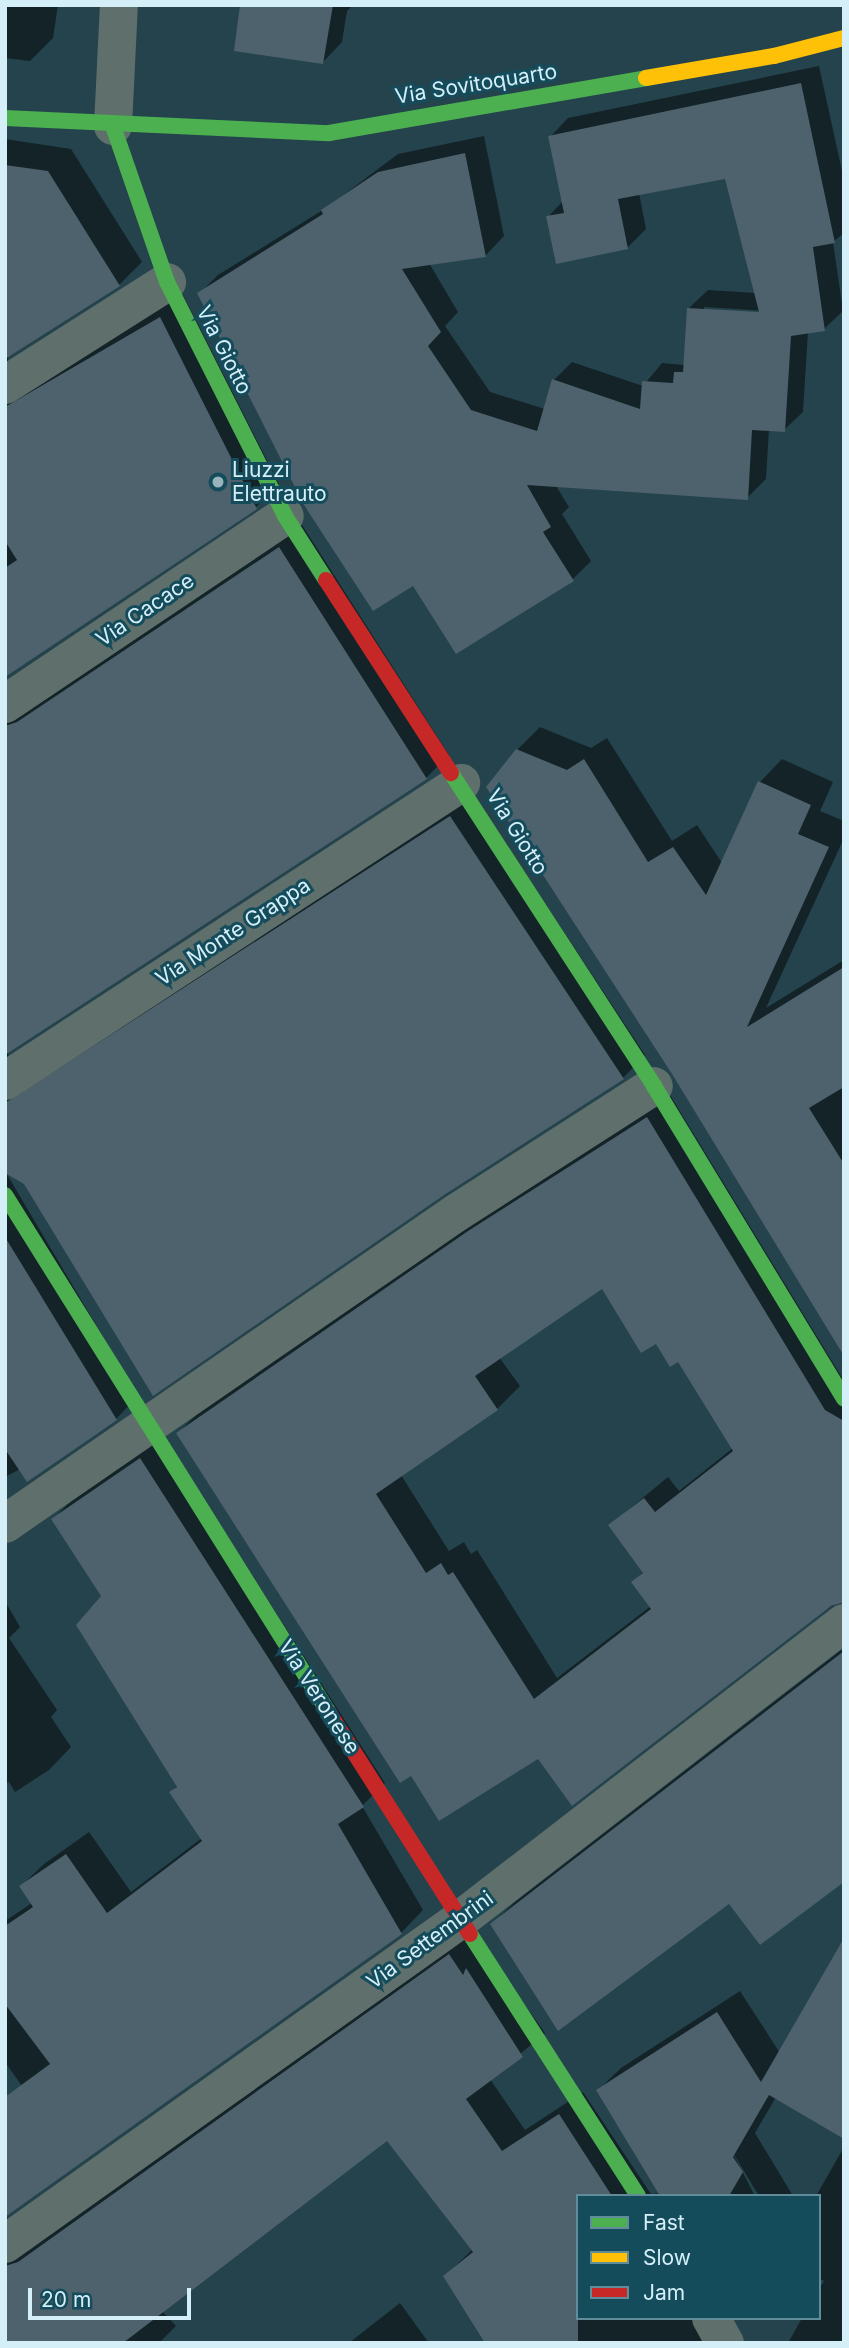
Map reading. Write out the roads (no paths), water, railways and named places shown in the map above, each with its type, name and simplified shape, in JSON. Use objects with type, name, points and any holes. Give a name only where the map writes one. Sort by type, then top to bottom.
[{"type":"street","points":[[113,126],[119,5]]},
{"type":"street","name":"Via Sovitoquarto","points":[[5,118],[113,126],[329,133],[774,56],[844,38]]},
{"type":"street","name":"Via Giotto","points":[[113,126],[167,282],[285,516],[461,783],[653,1086],[844,1399]]},
{"type":"street","points":[[5,385],[167,282]]},
{"type":"street","name":"Via Cacace","points":[[5,704],[285,516]]},
{"type":"street","name":"Via Monte Grappa","points":[[5,1081],[461,783]]},
{"type":"street","points":[[5,1524],[456,1213],[653,1086]]},
{"type":"street","name":"Via Veronese","points":[[5,1195],[147,1428],[637,2194]]},
{"type":"street","name":"Via Settembrini","points":[[5,2244],[461,1919],[844,1623]]},
{"type":"street","points":[[711,2320],[725,2343]]},
{"type":"place","name":"Liuzzi Elettrauto","points":[[218,482]]}]
